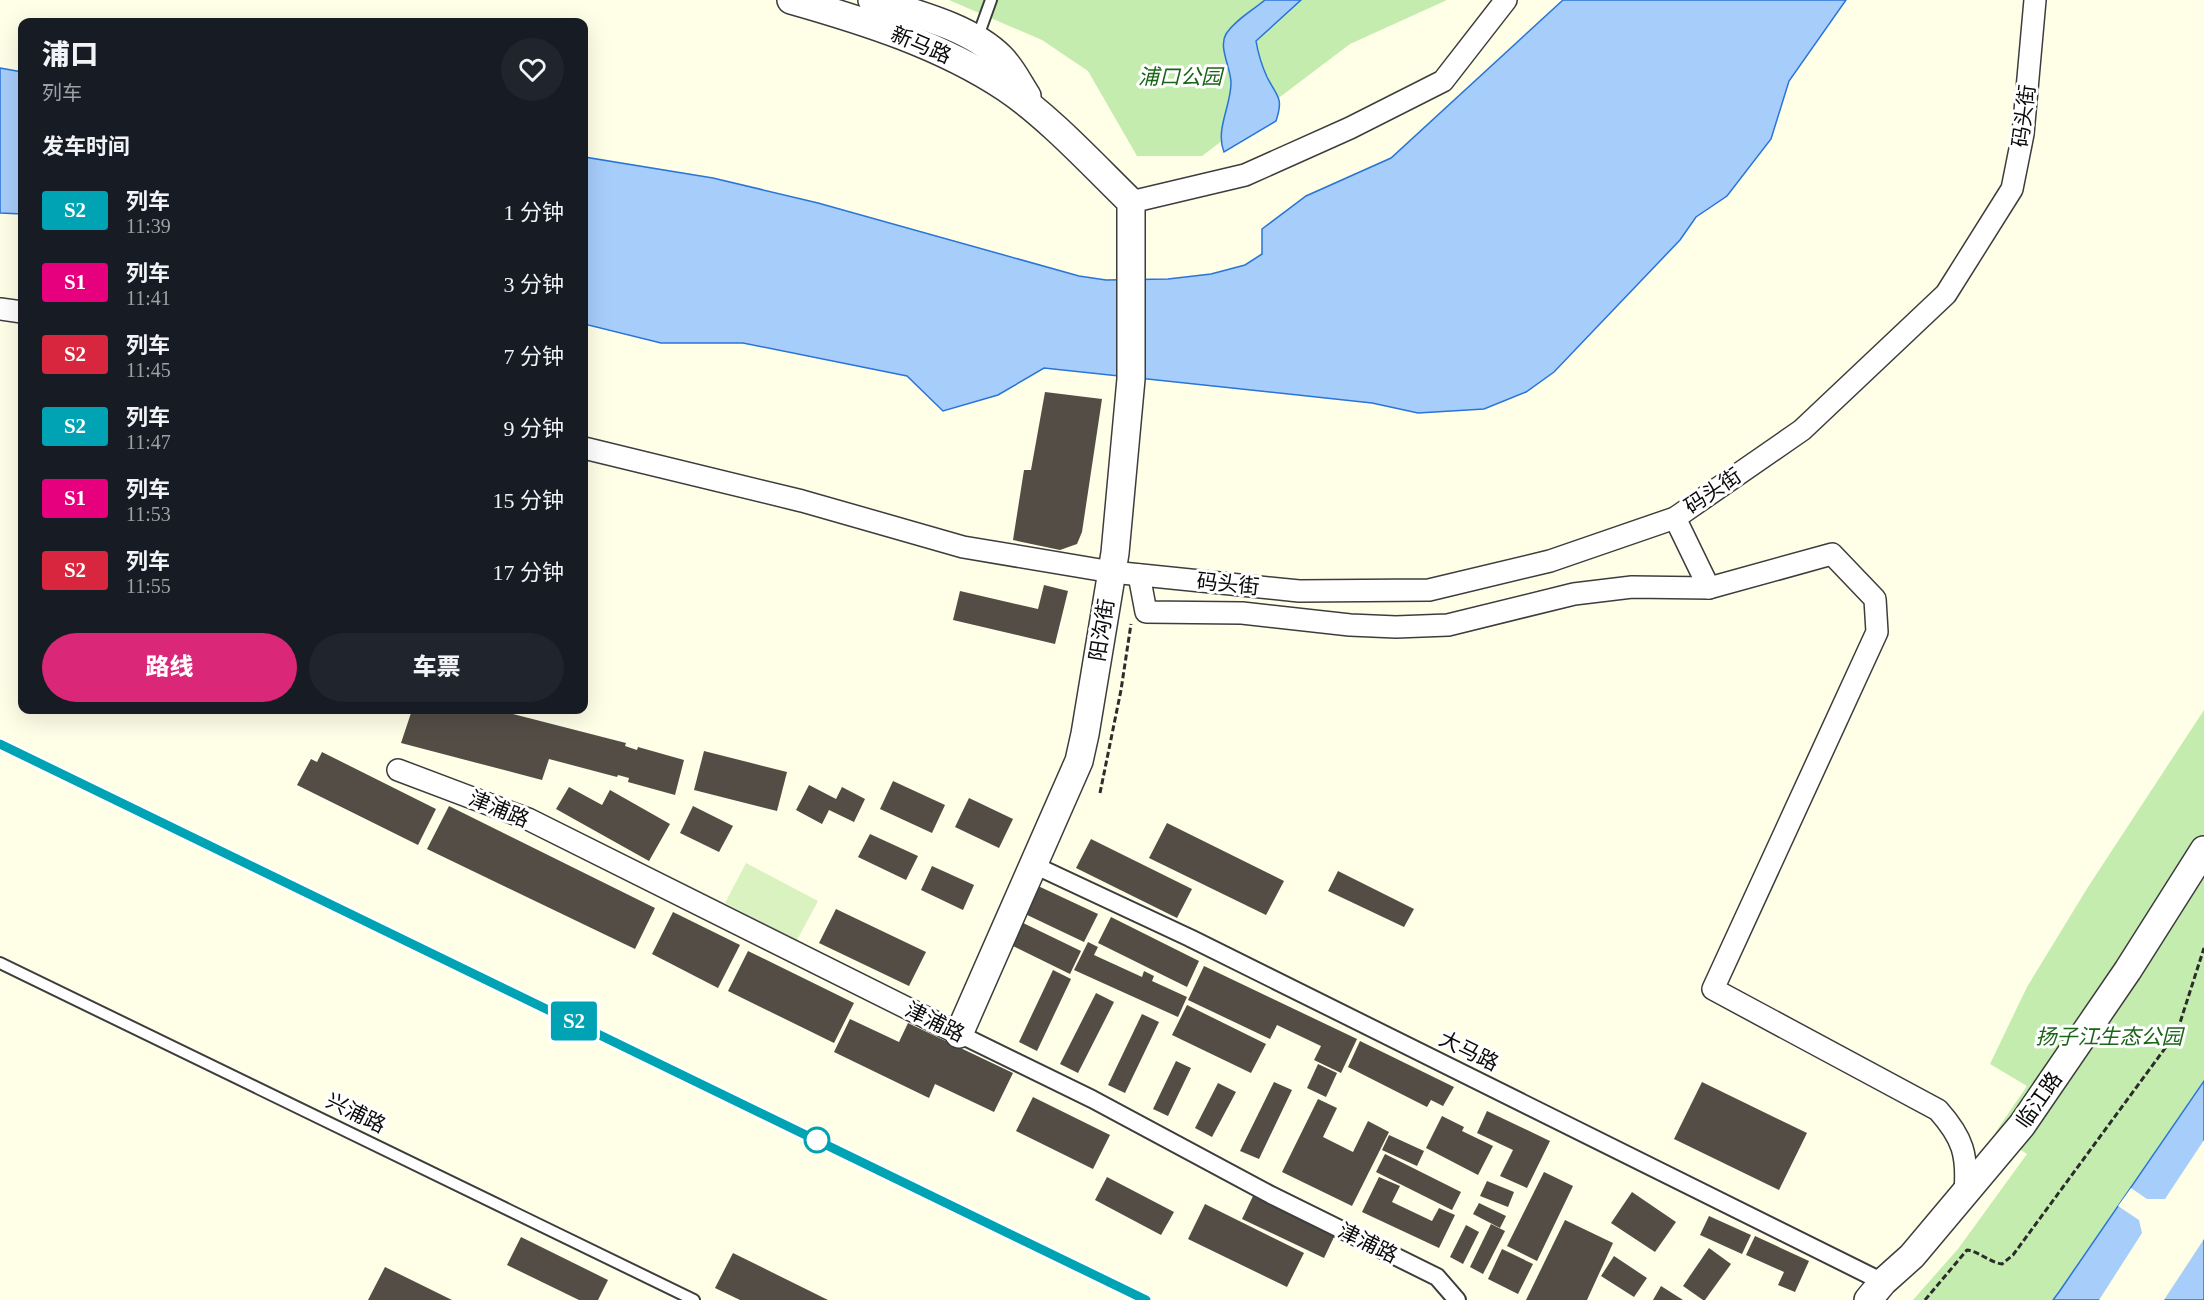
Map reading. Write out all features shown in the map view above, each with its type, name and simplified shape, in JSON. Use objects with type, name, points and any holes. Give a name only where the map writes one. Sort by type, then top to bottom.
[{"type":"street","name":"新马路","points":[[791,0],[973,52]]},
{"type":"street","name":"新马路","points":[[872,0],[924,17],[973,52],[1008,89],[1040,115],[1131,202]]},
{"type":"street","points":[[1131,202],[1245,174],[1350,128],[1443,81],[1506,0]]},
{"type":"street","name":"码头街","points":[[588,449],[801,501],[963,547],[1112,572],[1299,591],[1429,590],[1550,561],[1675,518],[1802,430],[1946,294],[2012,189],[2024,134],[2035,0]]},
{"type":"street","name":"阳沟街","points":[[959,1034],[1079,760],[1085,734],[1112,572],[1131,378],[1131,202]]},
{"type":"street","points":[[0,309],[18,311]]},
{"type":"street","points":[[1675,518],[1709,588]]},
{"type":"street","points":[[1139,575],[1146,612],[1242,613],[1350,625],[1396,627],[1448,625],[1574,594],[1632,587],[1709,588],[1833,554],[1875,599],[1877,633],[1713,989],[1938,1110],[1956,1130],[1959,1139],[1967,1166],[1965,1192]]},
{"type":"street","name":"津浦路","points":[[398,770],[528,819],[1092,1099],[1270,1196],[1437,1277],[1457,1300]]},
{"type":"street","name":"临江路","points":[[1876,1291],[1912,1256],[2022,1125],[2128,970],[2204,850]]},
{"type":"street","name":"大马路","points":[[1034,865],[1190,938],[1876,1291]]},
{"type":"lane","points":[[973,52],[991,0]]},
{"type":"lane","name":"兴浦路","points":[[0,963],[694,1300]]},
{"type":"path","points":[[1100,793],[1121,690],[1132,621]]},
{"type":"path","points":[[1925,1300],[1967,1250],[1974,1251],[1994,1263],[2002,1264],[2013,1255],[2177,1032],[2204,948]]},
{"type":"green space","name":"浦口公园","points":[[949,0],[1447,0],[1350,44],[1202,156],[1137,156],[1088,71],[1042,40]]},
{"type":"green space","name":"扬子江生态公园","points":[[2204,710],[2204,1081],[2053,1300],[1913,1300],[1958,1249],[2027,1154],[1995,1133],[2027,1086],[1990,1064],[2027,987],[2088,887]]},
{"type":"green space","points":[[746,863],[818,901],[797,940],[725,903]]},
{"type":"water","points":[[1265,0],[1301,0],[1256,41],[1263,68],[1279,102],[1276,121],[1224,152],[1221,135],[1231,83],[1223,45],[1224,39],[1234,24]]},
{"type":"water","points":[[1563,0],[1846,0],[1789,81],[1771,139],[1727,196],[1696,217],[1680,240],[1554,372],[1526,392],[1484,409],[1418,413],[1372,403],[1044,368],[998,395],[943,411],[907,376],[743,343],[661,343],[588,325],[588,158],[713,178],[818,203],[1079,276],[1106,280],[1168,279],[1211,274],[1245,265],[1262,254],[1262,229],[1306,196],[1391,158]]},
{"type":"water","points":[[0,68],[18,71],[18,214],[0,213]]},
{"type":"water","points":[[2204,1081],[2204,1300],[2053,1300],[2059,1292]]},
{"type":"pier","points":[[2204,1140],[2204,1239],[2164,1300],[2099,1300],[2142,1233],[2139,1220],[2118,1206],[2131,1188],[2147,1199],[2165,1199]]},
{"type":"building","points":[[1045,392],[1102,399],[1082,532],[1077,544],[1060,550],[1013,540],[1024,470],[1031,470]]},
{"type":"building","points":[[1044,585],[1068,591],[1055,644],[953,620],[960,591],[1038,609]]},
{"type":"building","points":[[411,714],[513,714],[626,743],[625,746],[637,750],[638,747],[684,760],[675,795],[628,782],[629,778],[549,759],[542,780],[401,743]]},
{"type":"building","points":[[704,751],[787,772],[777,811],[694,790]]},
{"type":"building","points":[[322,752],[436,809],[418,845],[297,785],[311,759],[317,762]]},
{"type":"building","points":[[893,781],[945,805],[932,833],[880,809]]},
{"type":"building","points":[[809,785],[836,799],[842,787],[865,799],[854,822],[829,810],[822,824],[796,810]]},
{"type":"building","points":[[569,787],[602,805],[610,790],[670,824],[649,861],[556,809]]},
{"type":"building","points":[[969,798],[1013,819],[999,848],[955,827]]},
{"type":"building","points":[[449,806],[655,908],[635,949],[427,849]]},
{"type":"building","points":[[693,806],[733,826],[719,852],[680,833]]},
{"type":"building","points":[[1167,823],[1284,881],[1266,915],[1149,858]]},
{"type":"building","points":[[870,834],[918,856],[906,880],[858,857]]},
{"type":"building","points":[[1091,839],[1192,889],[1177,918],[1076,868]]},
{"type":"building","points":[[932,866],[974,885],[963,910],[921,890]]},
{"type":"building","points":[[1338,871],[1414,909],[1404,927],[1328,891]]},
{"type":"building","points":[[1036,885],[1098,914],[1084,942],[1023,913]]},
{"type":"building","points":[[836,909],[926,952],[909,986],[819,943]]},
{"type":"building","points":[[673,912],[740,945],[718,988],[652,954]]},
{"type":"building","points":[[1111,917],[1199,961],[1187,987],[1098,943]]},
{"type":"building","points":[[1017,920],[1081,951],[1070,974],[1005,942]]},
{"type":"building","points":[[1088,942],[1098,947],[1094,955],[1142,977],[1144,971],[1154,976],[1152,981],[1187,997],[1178,1017],[1074,970]]},
{"type":"building","points":[[748,951],[854,1003],[834,1043],[728,991]]},
{"type":"building","points":[[1204,966],[1357,1039],[1341,1073],[1314,1060],[1321,1046],[1277,1025],[1270,1039],[1188,1000]]},
{"type":"building","points":[[1053,970],[1071,979],[1037,1051],[1019,1042]]},
{"type":"building","points":[[1096,993],[1114,1002],[1078,1073],[1060,1064]]},
{"type":"building","points":[[1187,1005],[1266,1044],[1251,1073],[1172,1035]]},
{"type":"building","points":[[1142,1014],[1159,1022],[1125,1093],[1108,1085]]},
{"type":"building","points":[[850,1019],[899,1042],[908,1023],[1013,1073],[994,1112],[935,1084],[929,1098],[834,1052]]},
{"type":"building","points":[[1360,1041],[1454,1087],[1443,1106],[1431,1100],[1427,1107],[1348,1067]]},
{"type":"building","points":[[1176,1061],[1191,1068],[1168,1116],[1153,1109]]},
{"type":"building","points":[[1318,1064],[1337,1073],[1326,1097],[1307,1088]]},
{"type":"building","points":[[1274,1082],[1292,1090],[1259,1159],[1240,1151]]},
{"type":"building","points":[[1702,1082],[1807,1133],[1779,1190],[1674,1139]]},
{"type":"building","points":[[1218,1083],[1236,1092],[1212,1137],[1195,1128]]},
{"type":"building","points":[[1033,1097],[1110,1135],[1093,1169],[1016,1131]]},
{"type":"building","points":[[1318,1099],[1337,1108],[1323,1137],[1353,1152],[1368,1121],[1389,1132],[1352,1206],[1282,1172]]},
{"type":"building","points":[[1487,1111],[1550,1141],[1527,1188],[1500,1176],[1513,1150],[1477,1133]]},
{"type":"building","points":[[1442,1116],[1464,1127],[1462,1131],[1493,1146],[1478,1175],[1426,1148]]},
{"type":"building","points":[[1389,1135],[1424,1151],[1417,1166],[1382,1150]]},
{"type":"building","points":[[1385,1154],[1461,1192],[1452,1210],[1376,1172]]},
{"type":"building","points":[[1544,1172],[1573,1186],[1537,1261],[1507,1246]]},
{"type":"building","points":[[1107,1177],[1174,1212],[1161,1235],[1095,1200]]},
{"type":"building","points":[[1379,1177],[1400,1186],[1392,1202],[1432,1221],[1439,1208],[1455,1215],[1439,1248],[1362,1212]]},
{"type":"building","points":[[1487,1181],[1514,1192],[1508,1207],[1480,1196]]},
{"type":"building","points":[[1632,1192],[1676,1222],[1655,1252],[1611,1223]]},
{"type":"building","points":[[1253,1196],[1335,1235],[1324,1258],[1242,1219]]},
{"type":"building","points":[[1479,1203],[1506,1216],[1500,1228],[1473,1214]]},
{"type":"building","points":[[1205,1204],[1304,1253],[1287,1287],[1188,1239]]},
{"type":"building","points":[[1709,1216],[1751,1235],[1742,1254],[1700,1235]]},
{"type":"building","points":[[1565,1220],[1613,1243],[1587,1300],[1526,1300]]},
{"type":"building","points":[[1491,1224],[1505,1231],[1483,1274],[1470,1267]]},
{"type":"building","points":[[1466,1225],[1479,1232],[1463,1264],[1450,1257]]},
{"type":"building","points":[[1755,1236],[1809,1261],[1795,1292],[1778,1285],[1784,1272],[1746,1255]]},
{"type":"building","points":[[521,1237],[608,1280],[598,1300],[579,1300],[507,1265]]},
{"type":"building","points":[[1709,1248],[1731,1264],[1703,1300],[1683,1286]]},
{"type":"building","points":[[1502,1249],[1533,1264],[1518,1294],[1488,1279]]},
{"type":"building","points":[[733,1253],[828,1300],[740,1300],[715,1288]]},
{"type":"building","points":[[1614,1256],[1647,1278],[1634,1297],[1601,1276]]},
{"type":"building","points":[[385,1267],[452,1300],[368,1300]]},
{"type":"building","points":[[1661,1286],[1683,1300],[1653,1300]]},
{"type":"railway","points":[[0,744],[1146,1300]]},
{"type":"train","name":"S2","points":[[0,744],[1146,1300]]}]
